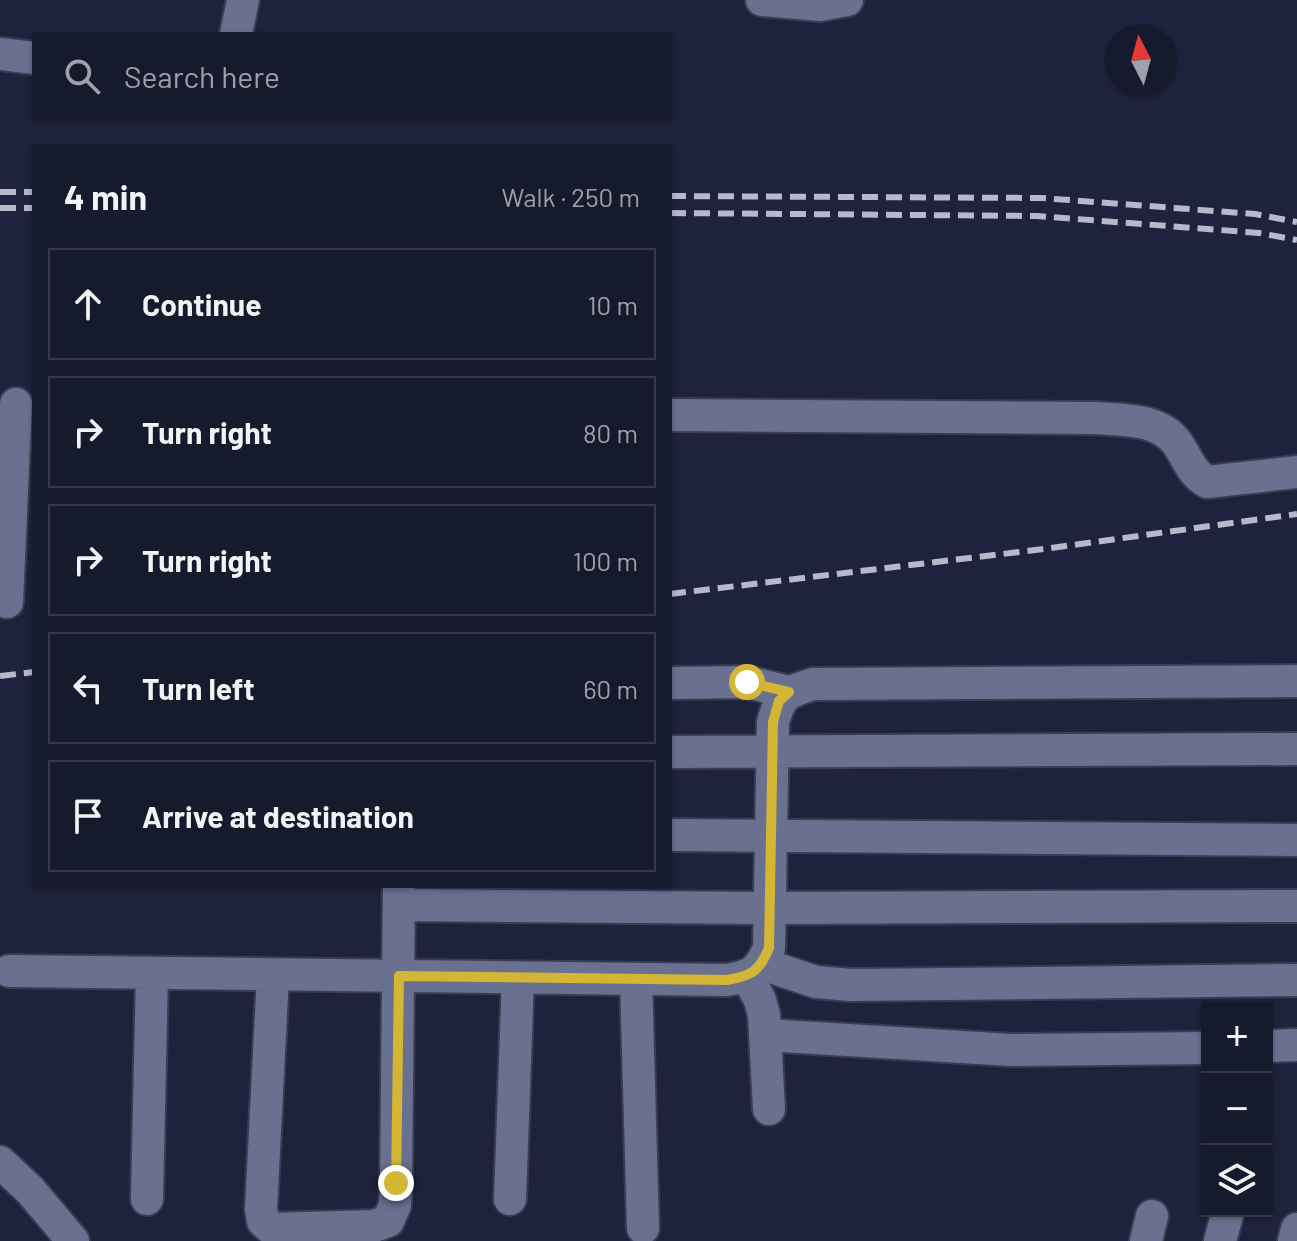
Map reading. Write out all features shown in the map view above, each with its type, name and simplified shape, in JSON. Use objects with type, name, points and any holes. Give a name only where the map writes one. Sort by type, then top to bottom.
[{"type":"street","points":[[236,32],[243,0]]},
{"type":"street","points":[[762,0],[820,5],[847,0]]},
{"type":"street","points":[[0,54],[32,58]]},
{"type":"street","points":[[7,602],[17,404]]},
{"type":"street","points":[[672,415],[1095,418],[1135,421],[1167,432],[1178,444],[1196,475],[1207,482],[1297,472]]},
{"type":"street","points":[[769,1109],[766,1035],[755,970],[769,948],[773,722],[779,701],[789,692],[813,684],[1297,681]]},
{"type":"street","points":[[672,683],[747,682],[789,692]]},
{"type":"street","points":[[672,752],[1297,749]]},
{"type":"street","points":[[672,835],[1297,840]]},
{"type":"street","points":[[273,975],[261,1209],[263,1221],[272,1229],[374,1226],[388,1221],[395,1205],[399,896],[770,908],[1297,906]]},
{"type":"street","points":[[9,971],[727,980],[755,970],[816,982],[851,985],[1297,980]]},
{"type":"street","points":[[147,1199],[152,973]]},
{"type":"street","points":[[510,1199],[518,978]]},
{"type":"street","points":[[636,979],[643,1228]]},
{"type":"street","points":[[766,1035],[1011,1050],[1201,1048]]},
{"type":"street","points":[[1273,1046],[1297,1045]]},
{"type":"street","points":[[0,1162],[30,1190],[73,1241]]},
{"type":"street","points":[[1294,1241],[1297,1229]]},
{"type":"railway","points":[[0,192],[32,192]]},
{"type":"railway","points":[[672,196],[1042,198],[1255,214],[1297,222]]},
{"type":"railway","points":[[0,208],[32,208]]},
{"type":"railway","points":[[672,213],[1037,216],[1259,233],[1297,240]]},
{"type":"railway","points":[[672,594],[1044,549],[1297,514]]},
{"type":"railway","points":[[0,676],[32,672]]},
{"type":"route","points":[[396,1183],[399,976],[727,980],[747,976],[762,964],[769,948],[773,722],[779,701],[789,692],[747,682]]}]
